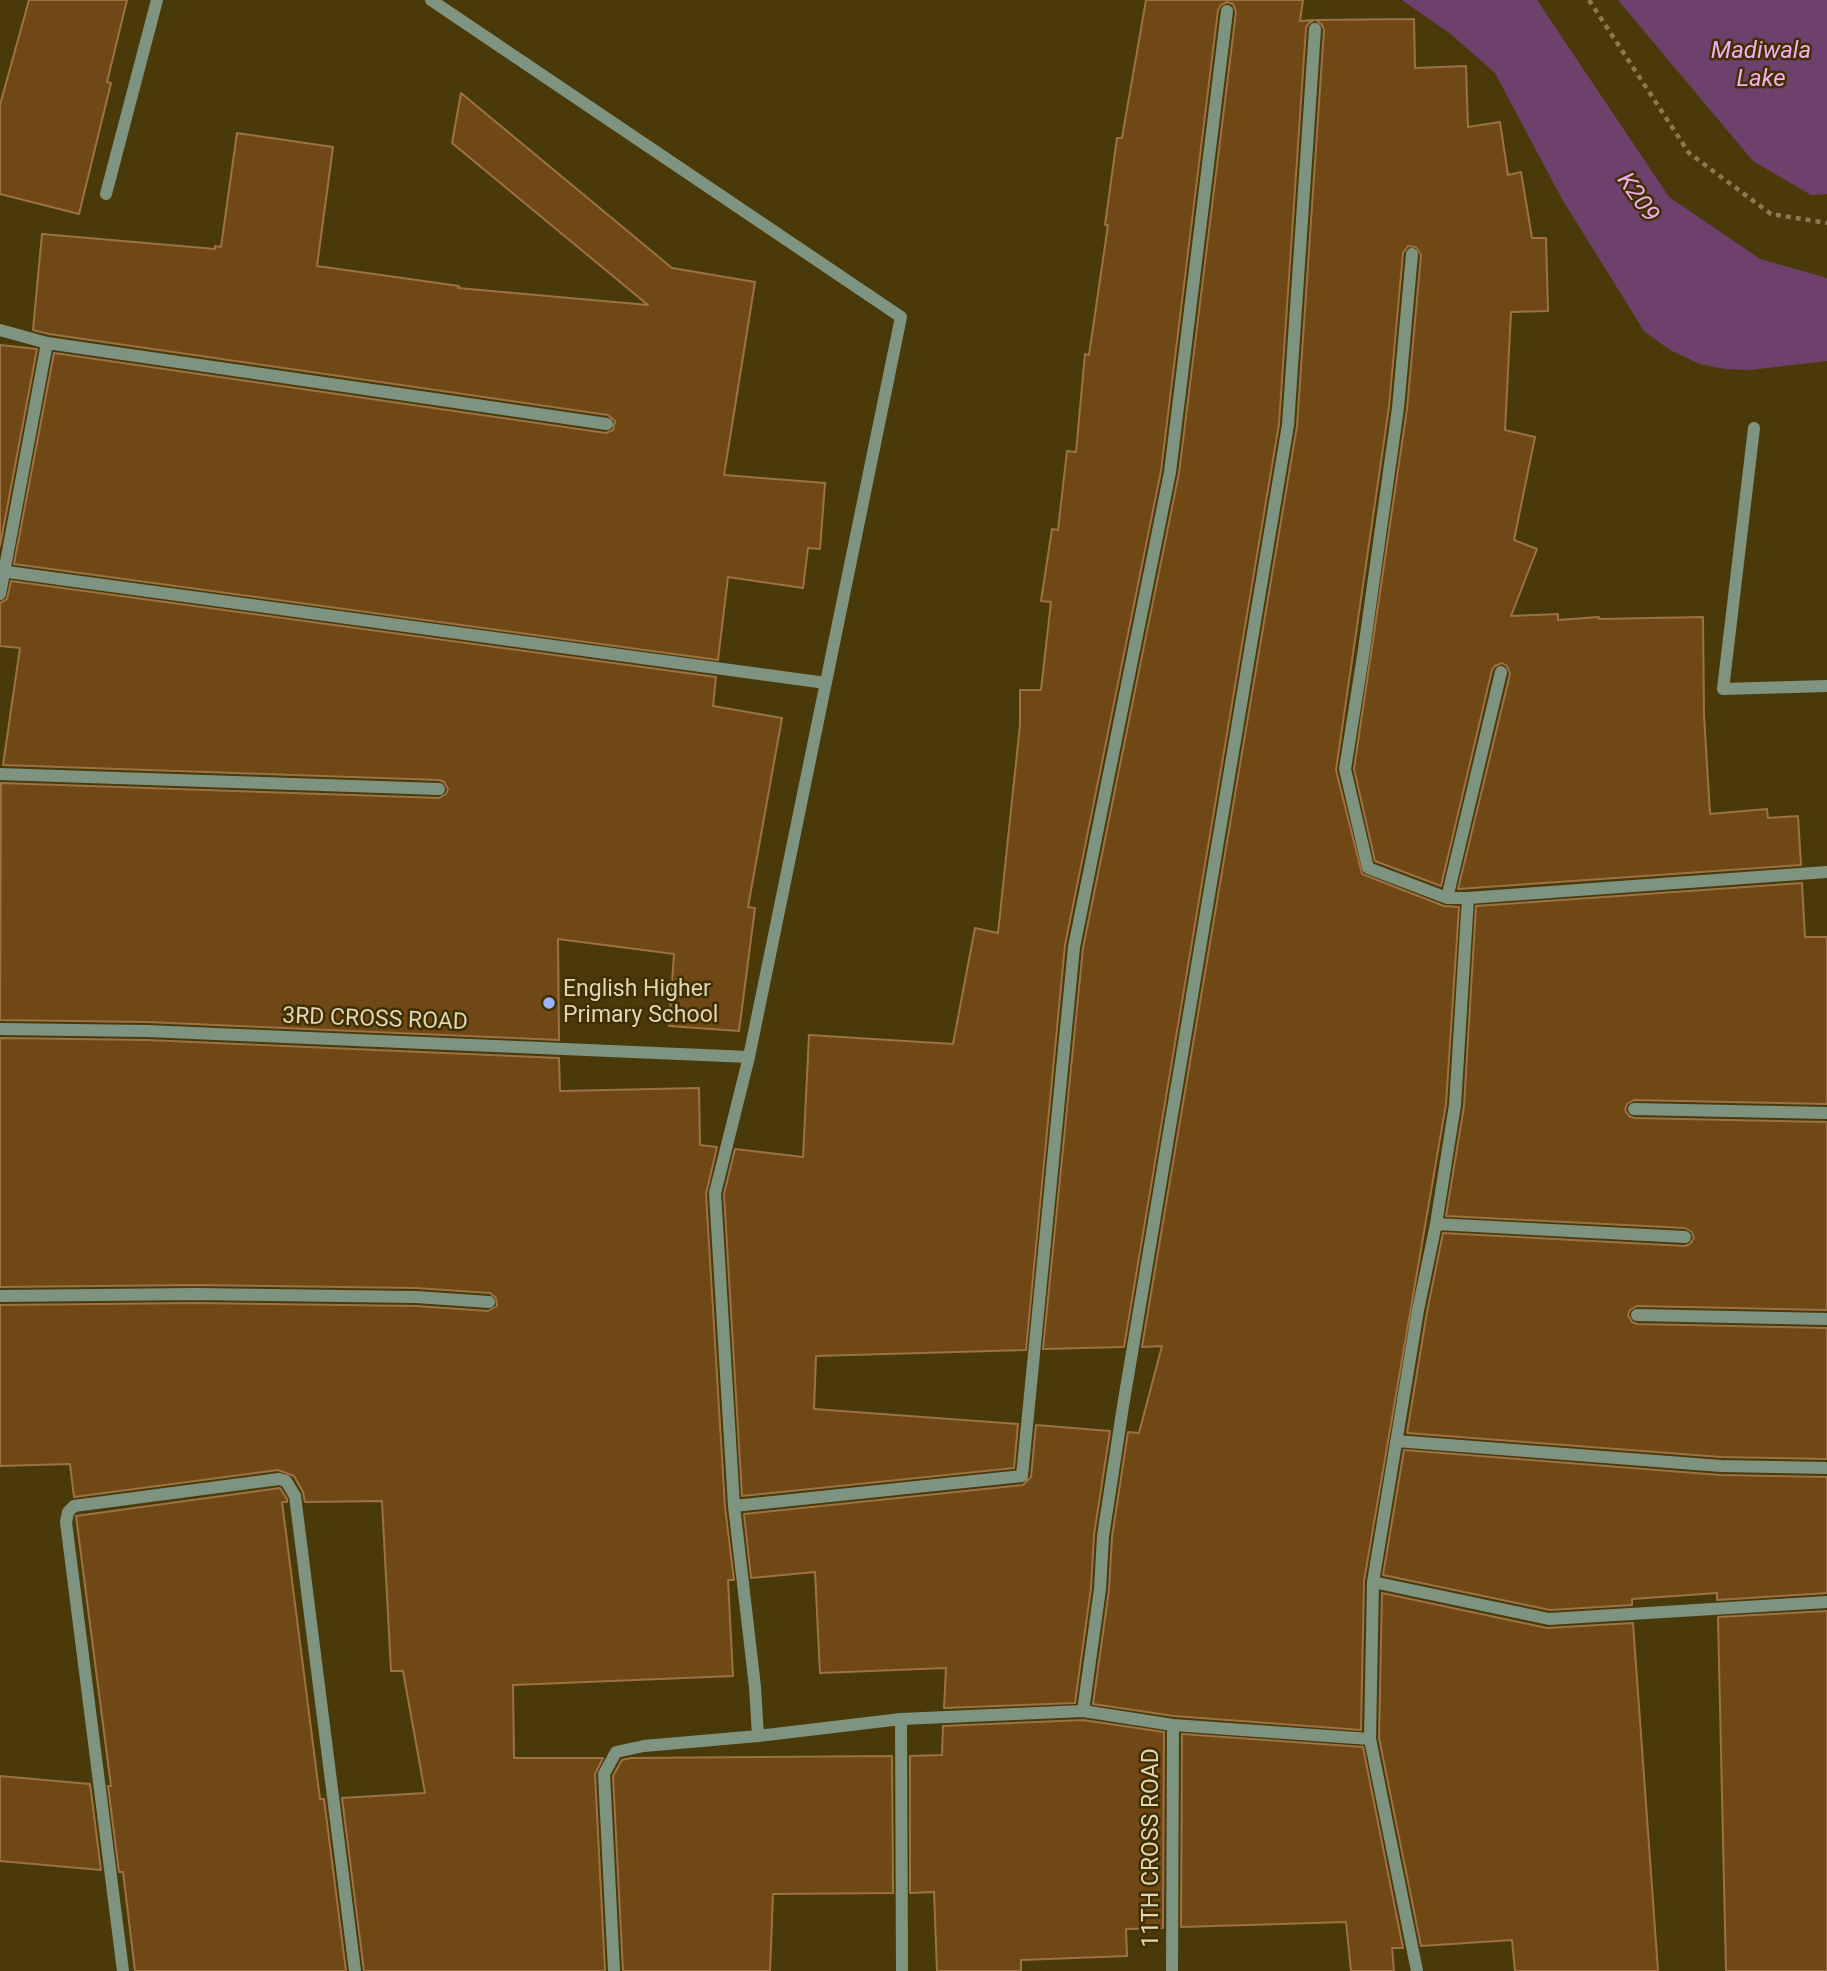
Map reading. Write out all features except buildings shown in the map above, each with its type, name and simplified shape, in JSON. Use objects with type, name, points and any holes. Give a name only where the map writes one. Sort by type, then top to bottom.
[{"type":"street","points":[[106,194],[157,0]]},
{"type":"street","points":[[431,0],[901,317],[749,1057],[715,1193],[734,1506],[754,1674],[758,1736]]},
{"type":"street","points":[[734,1506],[1022,1476],[1074,947],[1170,472],[1227,11]]},
{"type":"street","points":[[1083,1711],[1100,1589],[1103,1536],[1121,1419],[1287,425],[1315,29]]},
{"type":"street","points":[[1412,254],[1398,408],[1345,769],[1368,868],[1447,898],[1827,872]]},
{"type":"street","points":[[0,330],[47,343],[607,424]]},
{"type":"street","points":[[0,594],[2,571],[47,343]]},
{"type":"street","points":[[1754,428],[1723,689],[1827,686]]},
{"type":"street","points":[[2,571],[826,683]]},
{"type":"street","points":[[1447,898],[1501,672]]},
{"type":"street","points":[[0,774],[439,789]]},
{"type":"street","points":[[1417,1971],[1370,1739],[1373,1582],[1418,1310],[1436,1224],[1454,1105],[1468,898]]},
{"type":"street","name":"3RD CROSS ROAD","points":[[0,1029],[147,1031],[749,1057]]},
{"type":"street","points":[[1634,1109],[1827,1113]]},
{"type":"street","points":[[1436,1224],[1685,1237]]},
{"type":"street","points":[[0,1296],[209,1294],[416,1297],[489,1302]]},
{"type":"street","points":[[1637,1315],[1827,1319]]},
{"type":"street","points":[[1396,1441],[1721,1466],[1827,1468]]},
{"type":"street","points":[[123,1971],[66,1522],[68,1512],[74,1506],[279,1479],[286,1481],[295,1496],[355,1971]]},
{"type":"street","points":[[1373,1582],[1549,1619],[1827,1602]]},
{"type":"street","points":[[614,1971],[604,1774],[616,1752],[644,1746],[901,1720],[1083,1711],[1174,1725],[1370,1739]]},
{"type":"street","points":[[901,1720],[902,1971]]},
{"type":"street","name":"11TH CROSS ROAD","points":[[1172,1971],[1174,1725]]},
{"type":"path","points":[[1589,0],[1689,153],[1771,214],[1827,223]]},
{"type":"water","name":"K209","points":[[1402,0],[1537,0],[1669,197],[1760,259],[1827,278],[1827,361],[1749,370],[1725,369],[1700,364],[1670,350],[1644,331],[1562,199],[1495,73],[1452,35]]},
{"type":"water","name":"Madiwala Lake","points":[[1618,0],[1827,0],[1827,194],[1811,195],[1753,161]]},
{"type":"place","name":"English Higher Primary School","points":[[549,1003]]}]
